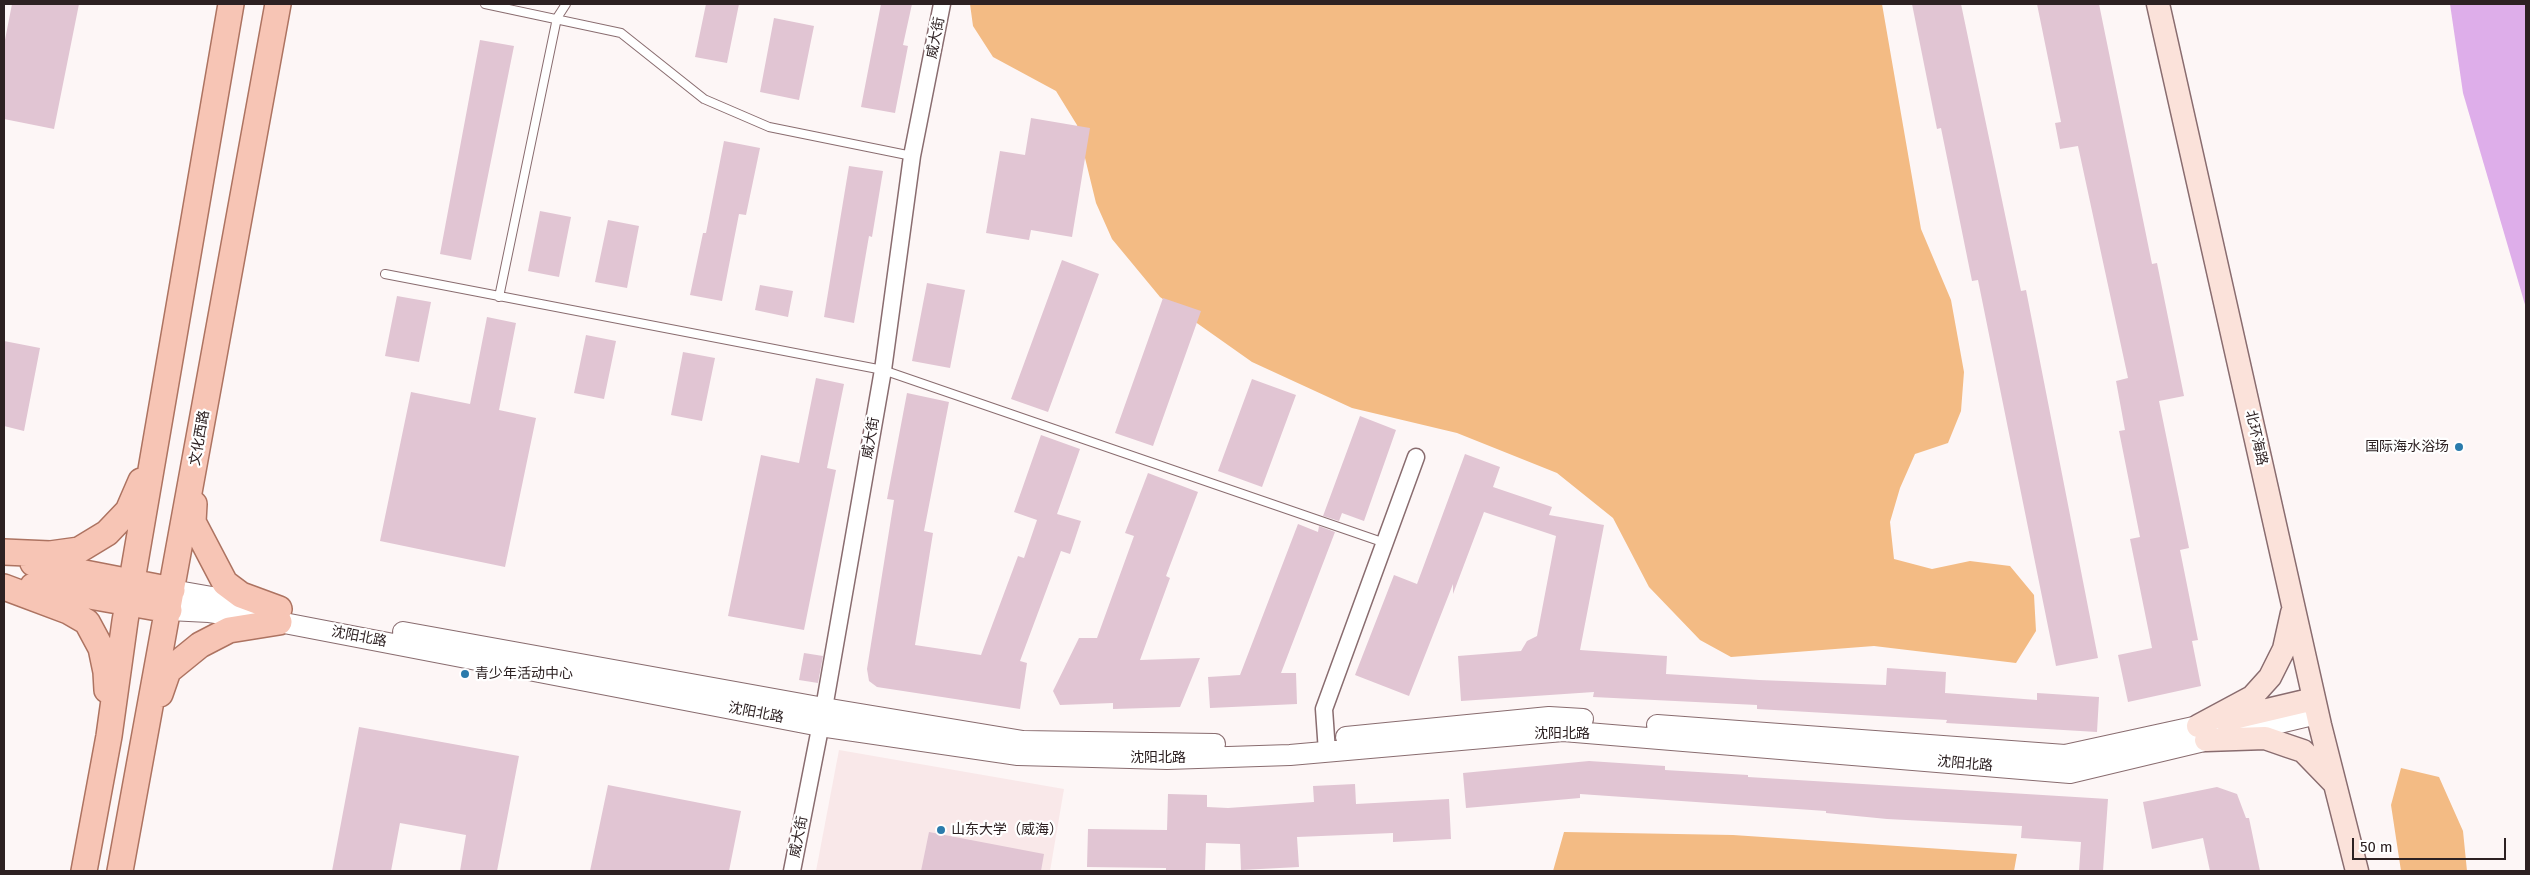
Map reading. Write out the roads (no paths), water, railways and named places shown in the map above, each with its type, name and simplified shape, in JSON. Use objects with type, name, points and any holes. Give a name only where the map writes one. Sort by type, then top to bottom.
[{"type":"main road","points":[[84,871],[109,736],[131,593],[231,4]]},
{"type":"main road","name":"文化西路","points":[[120,871],[278,4]]},
{"type":"main road","name":"北环海路","points":[[2158,4],[2316,706],[2357,871]]},
{"type":"main road","points":[[4,552],[50,554],[79,550],[107,533],[128,511],[156,446]]},
{"type":"main road","points":[[196,459],[193,522],[209,554],[225,583],[241,595],[279,616]]},
{"type":"main road","name":"沈阳北路","points":[[4,557],[131,593]]},
{"type":"main road","name":"沈阳北路","points":[[4,581],[131,593],[170,600]]},
{"type":"main road","points":[[4,587],[68,611],[86,622],[101,648],[106,672],[109,736]]},
{"type":"main road","points":[[2202,733],[2252,697],[2270,677],[2284,649],[2294,606]]},
{"type":"main road","points":[[143,742],[168,671],[200,645],[229,630],[279,616]]},
{"type":"main road","name":"沈阳北路","points":[[2202,733],[2316,706]]},
{"type":"main road","points":[[2202,733],[2265,738],[2303,751],[2334,783]]},
{"type":"street","name":"威大街","points":[[792,871],[822,717],[883,370],[912,156],[942,4]]},
{"type":"street","points":[[1326,745],[1324,708],[1416,457]]},
{"type":"street","name":"沈阳北路","points":[[170,600],[210,612],[279,616],[822,717],[1018,756],[1167,759],[1326,745],[1563,731],[2070,773],[2202,733]]},
{"type":"lane","points":[[486,4],[557,18],[621,34],[704,99],[769,127],[912,156]]},
{"type":"lane","points":[[500,297],[557,18],[566,4]]},
{"type":"lane","points":[[385,274],[883,370],[1386,543]]},
{"type":"place","name":"国际海水浴场","points":[[2459,447]]},
{"type":"place","name":"青少年活动中心","points":[[465,674]]},
{"type":"place","name":"山东大学（威海）","points":[[941,830]]}]
